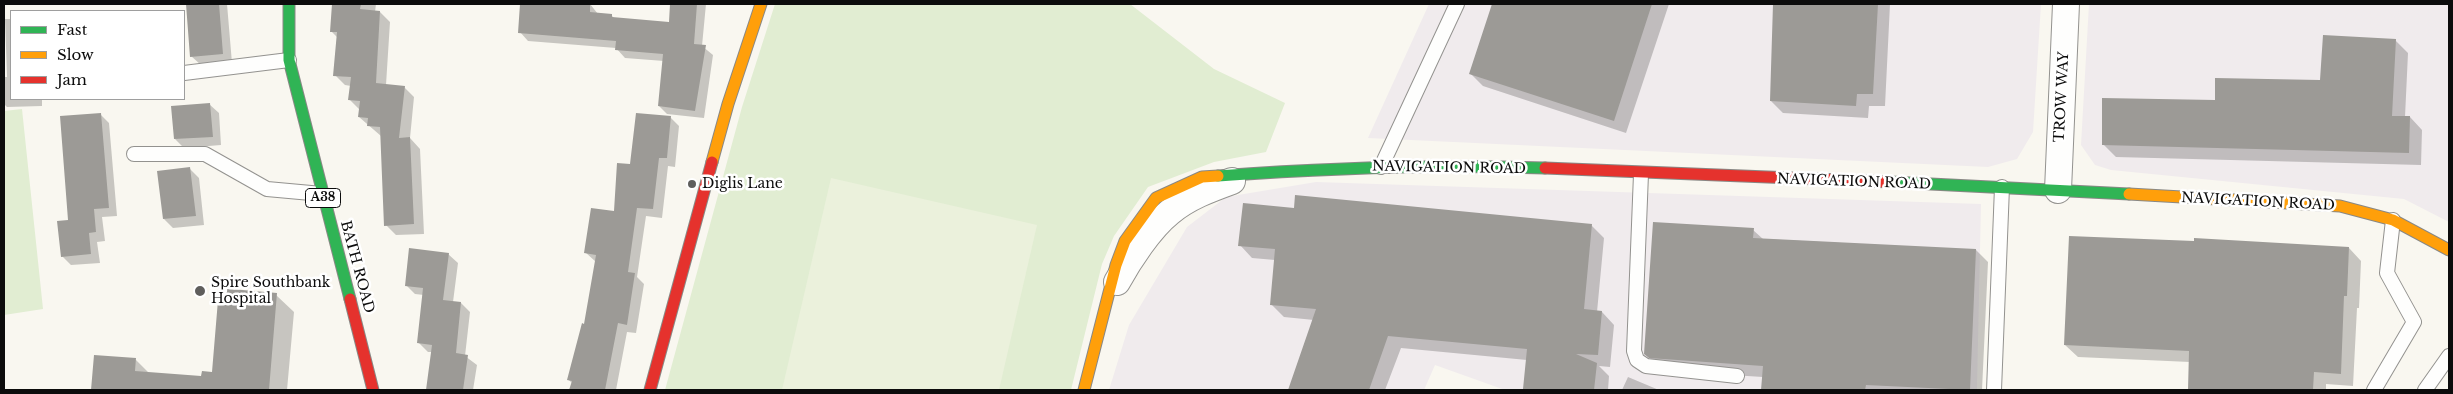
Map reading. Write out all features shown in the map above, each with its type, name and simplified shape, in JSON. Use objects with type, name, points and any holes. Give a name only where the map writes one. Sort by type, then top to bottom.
[{"type":"street","name":"BATH ROAD","points":[[289,4],[289,60],[373,390]]},
{"type":"street","points":[[650,390],[728,104],[761,4]]},
{"type":"street","name":"TROW WAY","points":[[2058,190],[2066,4]]},
{"type":"street","name":"NAVIGATION ROAD","points":[[1084,390],[1106,302],[1129,259],[1169,212],[1202,192],[1249,175],[1318,168],[1460,166],[2002,187],[2340,206],[2393,220],[2449,250]]},
{"type":"lane","points":[[1381,167],[1456,4]]},
{"type":"lane","points":[[185,73],[289,60]]},
{"type":"lane","points":[[134,154],[205,154],[267,189],[322,194]]},
{"type":"lane","points":[[1641,174],[1634,351],[1637,360],[1646,366],[1737,376]]},
{"type":"lane","points":[[1994,390],[2002,187]]},
{"type":"lane","points":[[2374,390],[2414,322],[2387,273],[2393,220]]},
{"type":"lane","points":[[2425,390],[2449,356]]},
{"type":"shaded area","points":[[1429,4],[2041,4],[2033,132],[2017,159],[1988,167],[1368,138]]},
{"type":"shaded area","points":[[2089,4],[2449,4],[2449,222],[2404,199],[2111,170],[2095,165],[2081,145]]},
{"type":"shaded area","points":[[1316,182],[1981,204],[1977,390],[1505,390],[1435,365],[1424,390],[1109,390],[1129,325],[1187,227],[1226,197]]},
{"type":"green space","points":[[775,4],[1130,4],[1214,69],[1285,103],[1266,152],[1214,162],[1148,187],[1114,236],[1102,264],[1071,390],[665,390],[742,107]]},
{"type":"green space","points":[[22,109],[43,309],[4,315],[4,111]]},
{"type":"green space","points":[[831,178],[1037,225],[999,390],[782,390]]},
{"type":"building","points":[[186,4],[219,4],[223,54],[190,57]]},
{"type":"building","points":[[332,4],[361,4],[360,9],[380,11],[376,83],[405,86],[399,138],[410,137],[414,224],[384,226],[380,127],[367,126],[368,118],[358,117],[360,101],[348,100],[351,77],[333,76],[337,32],[330,32]]},
{"type":"building","points":[[520,4],[590,4],[590,12],[612,14],[612,17],[669,22],[670,4],[697,4],[694,44],[706,45],[695,111],[658,106],[663,54],[615,50],[616,41],[518,33]]},
{"type":"building","points":[[1492,4],[1652,4],[1614,121],[1469,74]]},
{"type":"building","points":[[1773,4],[1878,4],[1873,94],[1857,94],[1856,106],[1770,101]]},
{"type":"building","points":[[2323,35],[2396,39],[2392,116],[2410,116],[2409,153],[2102,145],[2102,98],[2215,100],[2215,78],[2320,80]]},
{"type":"building","points":[[210,103],[213,137],[174,139],[171,106]]},
{"type":"building","points":[[101,113],[109,208],[94,209],[96,232],[89,233],[91,254],[61,257],[57,221],[68,220],[60,116]]},
{"type":"building","points":[[636,113],[671,116],[667,158],[659,158],[653,209],[637,208],[628,272],[635,273],[627,325],[618,323],[605,390],[569,390],[572,381],[567,380],[582,323],[584,324],[596,255],[584,253],[591,208],[614,211],[617,163],[630,164]]},
{"type":"building","points":[[190,167],[196,216],[163,219],[157,171]]},
{"type":"building","points":[[1295,195],[1592,224],[1584,309],[1602,311],[1598,355],[1576,354],[1597,363],[1594,390],[1523,389],[1527,349],[1388,336],[1369,390],[1288,390],[1316,309],[1270,305],[1275,249],[1238,246],[1243,203],[1294,208]]},
{"type":"building","points":[[1653,222],[1754,228],[1753,238],[1976,249],[1970,390],[1866,385],[1865,390],[1761,390],[1763,366],[1649,358],[1644,354]]},
{"type":"building","points":[[2069,236],[2194,241],[2194,238],[2349,247],[2347,296],[2344,296],[2341,374],[2314,372],[2313,390],[2188,390],[2189,351],[2064,345]]},
{"type":"building","points":[[409,248],[449,253],[443,300],[461,302],[456,353],[468,355],[463,390],[426,390],[432,345],[417,343],[423,288],[405,286]]},
{"type":"building","points":[[219,288],[277,293],[269,390],[91,390],[94,355],[136,358],[135,371],[201,376],[202,371],[212,372]]},
{"type":"traffic: fast","points":[[289,4],[289,60],[350,299]]},
{"type":"traffic: fast","points":[[1218,176],[1381,168],[1463,166],[1545,168]]},
{"type":"traffic: fast","points":[[1891,182],[2129,194]]},
{"type":"traffic: slow","points":[[712,162],[728,104],[761,4]]},
{"type":"traffic: slow","points":[[1084,390],[1116,265],[1125,241],[1156,198],[1202,177],[1218,176]]},
{"type":"traffic: slow","points":[[2129,194],[2340,206],[2393,220],[2449,250]]},
{"type":"traffic: jam","points":[[650,390],[712,162]]},
{"type":"traffic: jam","points":[[1545,168],[1891,182]]},
{"type":"traffic: jam","points":[[350,299],[373,390]]},
{"type":"place","name":"Diglis Lane","points":[[692,184]]},
{"type":"place","name":"Spire Southbank Hospital","points":[[200,291]]}]
